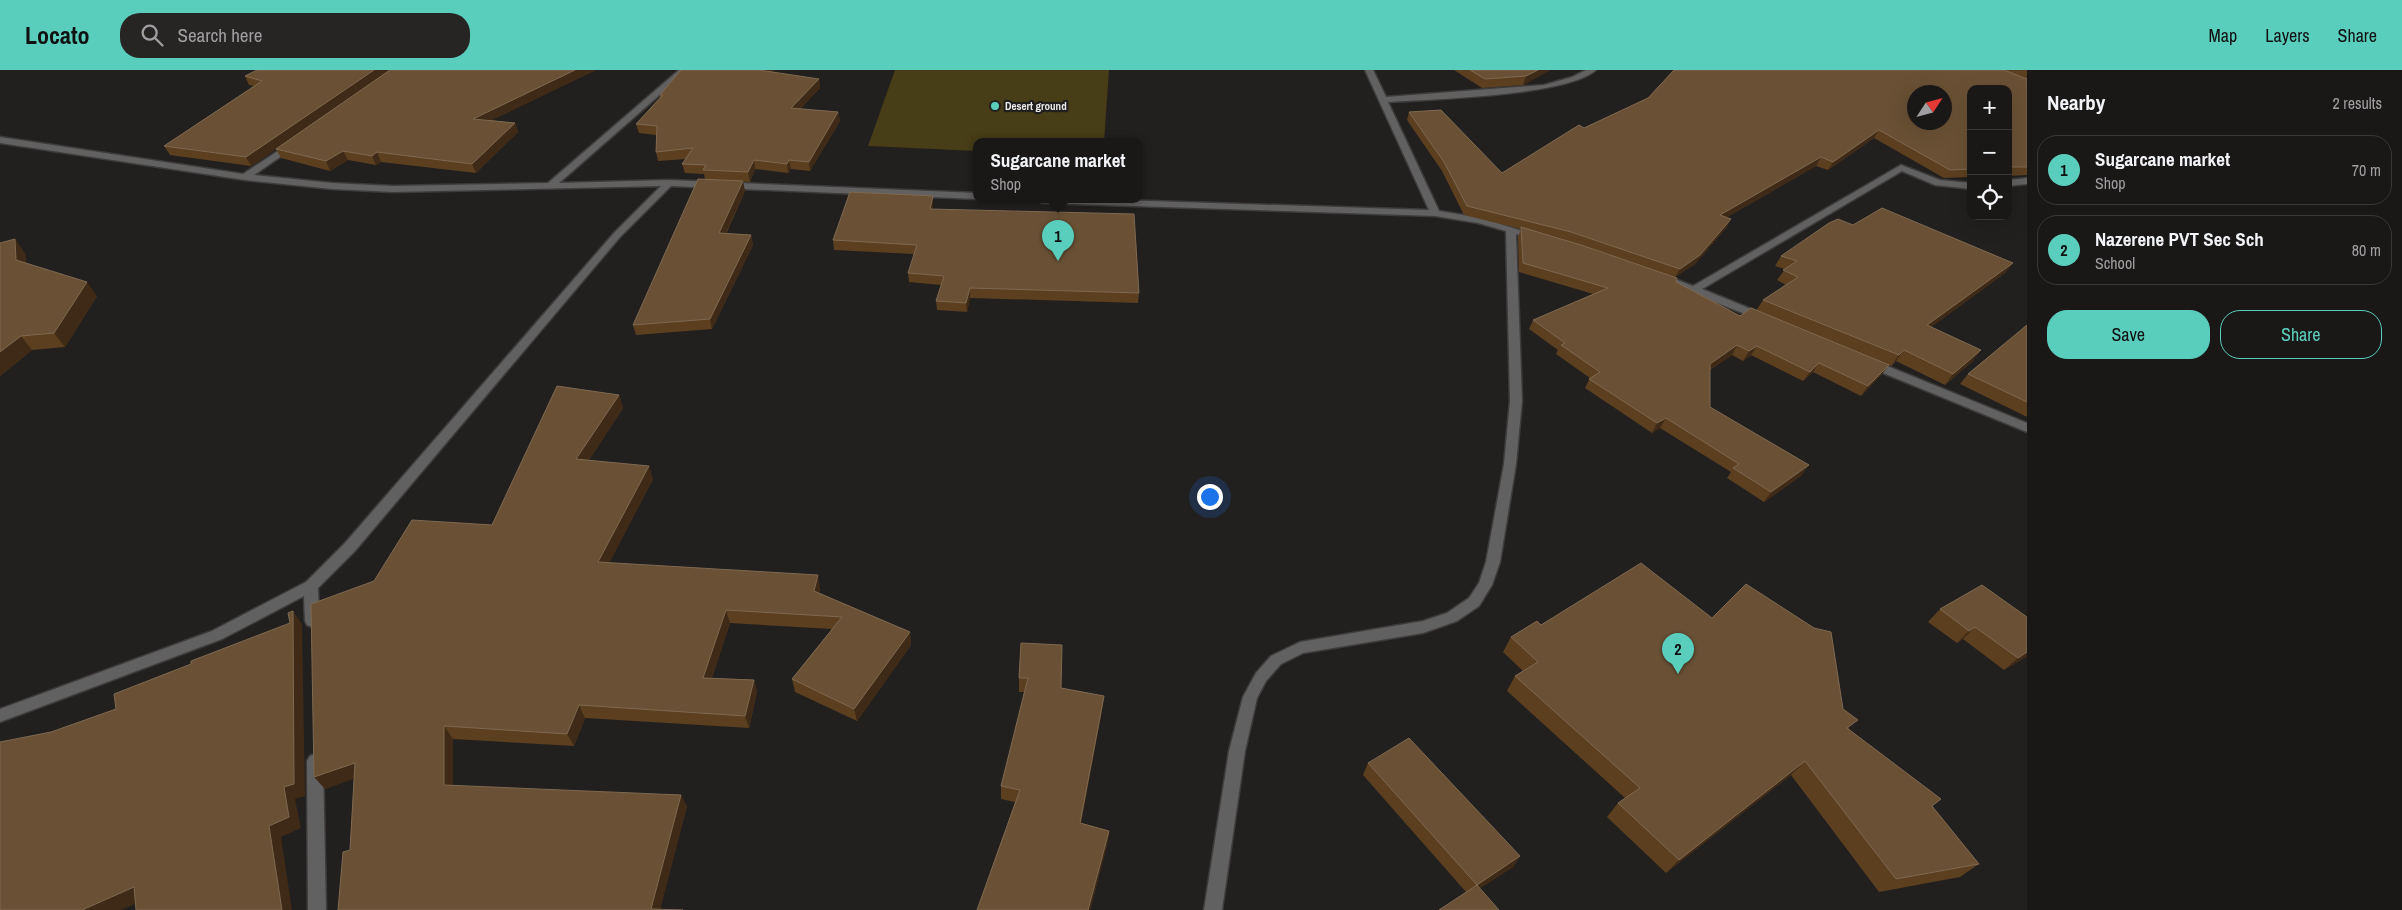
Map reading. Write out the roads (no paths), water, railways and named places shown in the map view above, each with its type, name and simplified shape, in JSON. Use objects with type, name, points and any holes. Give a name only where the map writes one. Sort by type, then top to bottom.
[{"type":"street","points":[[552,184],[684,70]]},
{"type":"street","points":[[1369,70],[1435,213]]},
{"type":"street","points":[[1383,100],[1544,87],[1574,79],[1592,70]]},
{"type":"street","points":[[245,177],[301,138]]},
{"type":"street","points":[[0,140],[245,177],[332,186],[394,188],[669,183],[973,196]]},
{"type":"street","points":[[1693,290],[1901,168],[1938,183],[1967,186]]},
{"type":"street","points":[[2012,183],[2027,181]]},
{"type":"street","points":[[0,716],[217,635],[311,586],[350,547],[617,235],[669,183]]},
{"type":"street","points":[[1133,203],[1435,213],[1511,229],[1548,240]]},
{"type":"street","points":[[1213,910],[1237,751],[1250,697],[1261,677],[1276,660],[1300,648],[1423,627],[1452,617],[1474,602],[1485,585],[1493,562],[1506,484],[1516,401],[1511,229]]},
{"type":"street","points":[[1658,276],[1770,321]]},
{"type":"street","points":[[1860,359],[2027,428]]},
{"type":"street","points":[[311,586],[312,635]]},
{"type":"street","points":[[314,743],[317,910]]},
{"type":"place","name":"Desert ground","points":[[995,106]]},
{"type":"place","name":"Sugarcane market","points":[[1058,261]]},
{"type":"place","name":"Nazerene PVT Sec Sch","points":[[1678,674]]}]
